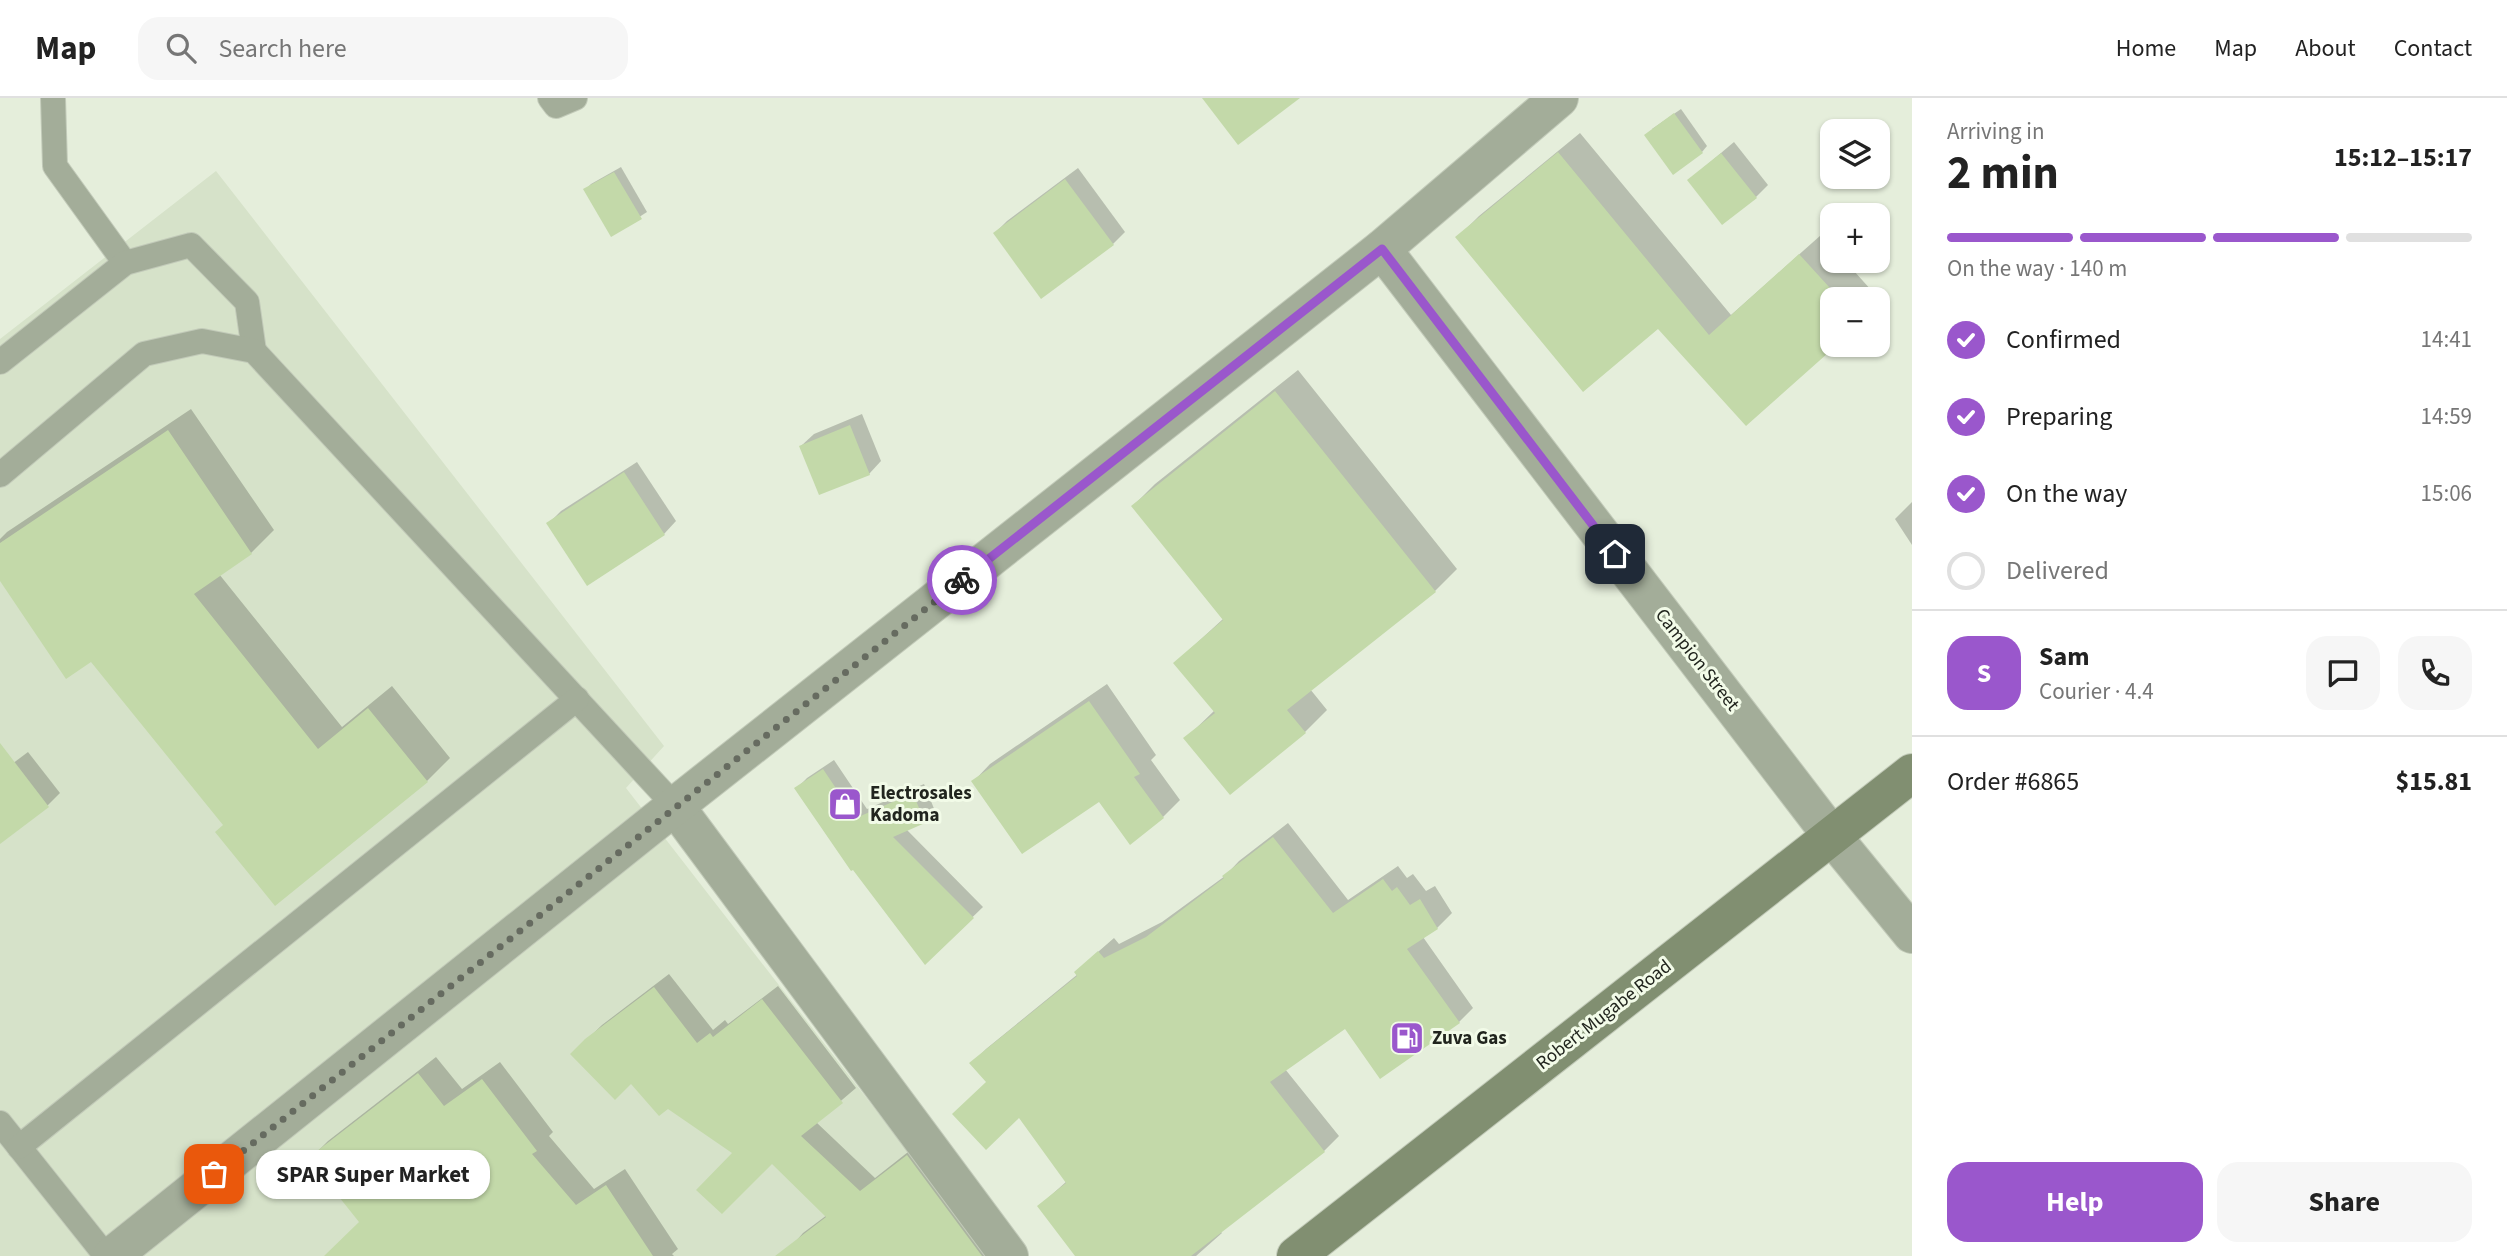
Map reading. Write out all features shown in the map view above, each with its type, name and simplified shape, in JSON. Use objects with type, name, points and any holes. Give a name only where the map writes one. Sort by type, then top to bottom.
[{"type":"street","points":[[112,1256],[675,806],[1382,249],[1559,98]]},
{"type":"street","name":"Campion Street","points":[[1382,249],[1832,836],[1912,934]]},
{"type":"street","name":"Robert Mugabe Road","points":[[1296,1256],[1912,773]]},
{"type":"street","points":[[675,806],[1009,1256]]},
{"type":"lane","points":[[53,98],[55,166],[125,263]]},
{"type":"lane","points":[[550,98],[556,106],[575,98]]},
{"type":"lane","points":[[0,362],[125,263],[191,245],[247,302],[254,351],[675,806]]},
{"type":"lane","points":[[0,475],[144,354],[202,341],[254,351]]},
{"type":"lane","points":[[19,1147],[577,699]]},
{"type":"lane","points":[[0,1123],[106,1256]]},
{"type":"shaded area","points":[[216,171],[664,746],[626,788],[989,1256],[0,1256],[0,339]]},
{"type":"building","points":[[1202,98],[1300,98],[1238,145]]},
{"type":"building","points":[[1674,113],[1703,153],[1673,175],[1644,135]]},
{"type":"building","points":[[1558,152],[1709,335],[1799,254],[1829,287],[1820,287],[1820,357],[1824,357],[1746,426],[1658,329],[1583,392],[1455,237]]},
{"type":"building","points":[[1721,153],[1757,198],[1722,225],[1687,180]]},
{"type":"building","points":[[614,172],[642,219],[611,237],[583,189]]},
{"type":"building","points":[[1065,179],[1114,245],[1041,299],[993,233]]},
{"type":"building","points":[[1275,391],[1436,592],[1287,710],[1306,733],[1230,795],[1183,738],[1215,713],[1173,663],[1223,620],[1131,506]]},
{"type":"building","points":[[850,425],[870,475],[819,495],[799,446]]},
{"type":"building","points":[[168,430],[252,554],[194,594],[318,749],[368,708],[428,782],[275,906],[215,832],[223,825],[91,662],[66,679],[0,581],[0,543]]},
{"type":"building","points":[[624,472],[665,535],[587,586],[546,523]]},
{"type":"building","points":[[1089,701],[1140,774],[1134,777],[1164,818],[1130,845],[1099,802],[1022,854],[971,781]]},
{"type":"building","points":[[0,743],[49,807],[0,844]]},
{"type":"building","points":[[823,769],[856,818],[913,793],[925,823],[893,837],[974,918],[925,965],[853,870],[851,871],[794,788]]},
{"type":"building","points":[[1273,837],[1333,913],[1383,879],[1392,891],[1397,887],[1410,905],[1420,899],[1438,929],[1407,949],[1460,1023],[1380,1079],[1345,1029],[1270,1082],[1325,1152],[1191,1256],[1075,1256],[1037,1206],[1066,1183],[1019,1118],[986,1150],[952,1114],[986,1082],[969,1063],[1077,976],[1074,972],[1098,951],[1104,958],[1146,937]]},
{"type":"building","points":[[654,987],[697,1043],[710,1033],[713,1037],[762,999],[843,1103],[801,1136],[860,1191],[907,1155],[982,1256],[775,1256],[826,1217],[772,1164],[722,1214],[696,1190],[732,1153],[668,1109],[659,1116],[631,1084],[615,1100],[570,1054],[585,1039]]},
{"type":"building","points":[[418,1073],[444,1106],[482,1079],[537,1151],[532,1154],[576,1205],[606,1185],[653,1256],[324,1256],[359,1222],[308,1158]]},
{"type":"way so far","points":[[214,1174],[962,580]]},
{"type":"place","name":"Electrosales Kadoma","points":[[845,804]]},
{"type":"place","name":"Zuva Gas","points":[[1407,1038]]},
{"type":"place","name":"SPAR Super Market","points":[[214,1174]]},
{"type":"route","points":[[962,580],[1382,249],[1615,554]]}]
